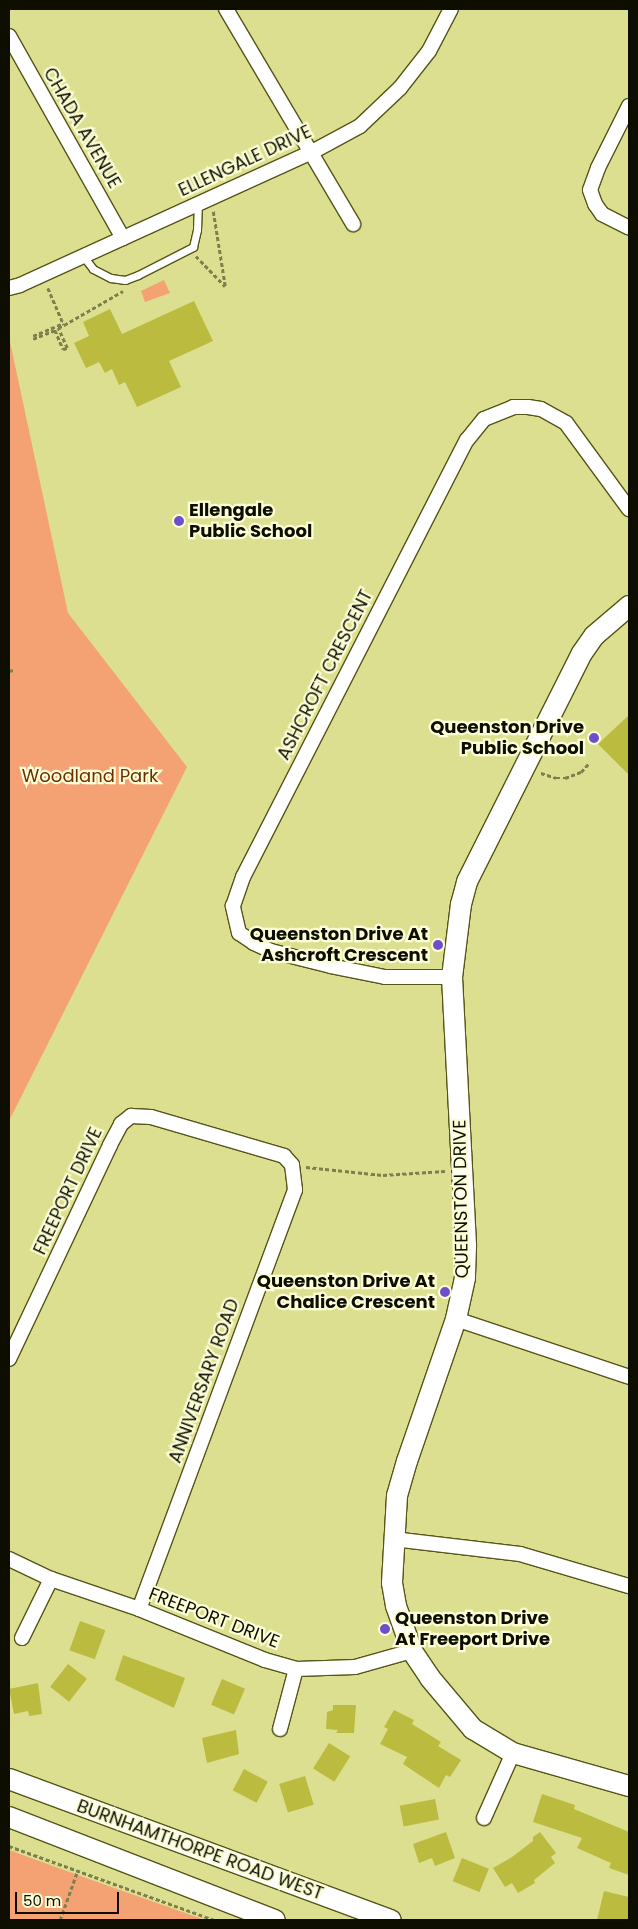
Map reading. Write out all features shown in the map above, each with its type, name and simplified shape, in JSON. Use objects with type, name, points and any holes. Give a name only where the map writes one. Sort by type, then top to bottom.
[{"type":"street","points":[[226,9],[353,224]]},
{"type":"street","name":"ELLENGALE DRIVE","points":[[9,288],[42,275],[312,152],[360,126],[400,88],[429,51],[451,9]]},
{"type":"street","name":"CHADA AVENUE","points":[[9,36],[123,238]]},
{"type":"street","points":[[629,106],[598,168],[590,190],[595,204],[602,214],[629,228]]},
{"type":"street","name":"ASHCROFT CRESCENT","points":[[452,977],[385,977],[271,951],[254,944],[239,933],[233,906],[243,877],[466,440],[484,419],[513,407],[528,407],[541,409],[566,423],[629,509]]},
{"type":"street","name":"QUEENSTON DRIVE","points":[[629,606],[594,636],[582,653],[467,882],[457,925],[452,977],[466,1247],[465,1278],[456,1319],[404,1470],[397,1496],[392,1583],[396,1606],[412,1651],[430,1678],[473,1729],[513,1753],[629,1786]]},
{"type":"street","name":"FREEPORT DRIVE","points":[[9,1359],[120,1124],[131,1116],[151,1116],[284,1156],[292,1166]]},
{"type":"street","name":"ANNIVERSARY ROAD","points":[[139,1609],[294,1190],[292,1166]]},
{"type":"street","points":[[456,1319],[629,1377]]},
{"type":"street","points":[[394,1539],[537,1558],[629,1586]]},
{"type":"street","name":"FREEPORT DRIVE","points":[[9,1559],[51,1579],[139,1609],[265,1660],[296,1669],[354,1668],[412,1651]]},
{"type":"street","points":[[22,1638],[51,1579]]},
{"type":"street","points":[[280,1729],[296,1669]]},
{"type":"street","points":[[484,1818],[513,1753]]},
{"type":"street","name":"BURNHAMTHORPE ROAD WEST","points":[[9,1779],[391,1920]]},
{"type":"street","name":"BURNHAMTHORPE ROAD WEST","points":[[9,1817],[275,1920]]},
{"type":"lane","points":[[83,256],[93,269],[111,278],[125,280],[138,275],[193,247],[197,230],[198,204]]},
{"type":"path","points":[[196,256],[225,286],[211,198]]},
{"type":"path","points":[[42,275],[56,307]]},
{"type":"path","points":[[63,324],[58,328],[67,348],[63,349],[56,330],[33,338],[63,324]]},
{"type":"path","points":[[9,671],[14,670]]},
{"type":"path","points":[[524,767],[548,776],[565,778],[581,772],[590,762]]},
{"type":"path","points":[[292,1166],[383,1175],[462,1170]]},
{"type":"path","points":[[9,1846],[214,1920]]},
{"type":"path","points":[[60,1920],[77,1872]]},
{"type":"green space","points":[[164,280],[170,293],[145,302],[141,291]]},
{"type":"green space","name":"Woodland Park","points":[[9,337],[68,613],[187,767],[9,1121]]},
{"type":"green space","points":[[9,1850],[86,1878],[205,1920],[9,1920]]},
{"type":"building","points":[[194,301],[213,341],[169,361],[181,387],[137,407],[125,382],[119,385],[112,369],[105,373],[99,362],[86,368],[74,343],[89,336],[83,322],[110,309],[122,334]]},
{"type":"building","points":[[629,715],[629,775],[598,744]]},
{"type":"building","points":[[80,1621],[105,1630],[95,1659],[69,1650]]},
{"type":"building","points":[[123,1655],[185,1678],[174,1708],[115,1680]]},
{"type":"building","points":[[68,1664],[87,1679],[69,1702],[50,1687]]},
{"type":"building","points":[[222,1679],[245,1689],[234,1715],[211,1705]]},
{"type":"building","points":[[38,1683],[42,1714],[29,1716],[28,1711],[14,1714],[9,1689]]},
{"type":"building","points":[[333,1705],[356,1705],[354,1733],[336,1733],[338,1730],[326,1729],[327,1712],[333,1710]]},
{"type":"building","points":[[394,1710],[414,1720],[412,1724],[441,1742],[438,1746],[461,1760],[450,1777],[446,1775],[439,1788],[403,1764],[407,1757],[380,1744],[388,1729],[384,1727]]},
{"type":"building","points":[[236,1730],[239,1754],[207,1763],[202,1738]]},
{"type":"building","points":[[329,1743],[350,1756],[334,1782],[313,1768]]},
{"type":"building","points":[[244,1769],[268,1782],[257,1803],[233,1790]]},
{"type":"building","points":[[305,1776],[314,1805],[288,1813],[279,1784]]},
{"type":"building","points":[[542,1794],[575,1805],[574,1809],[629,1832],[629,1875],[609,1868],[611,1863],[577,1848],[582,1838],[533,1822]]},
{"type":"building","points":[[435,1799],[439,1820],[404,1826],[400,1806]]},
{"type":"building","points":[[446,1832],[455,1858],[435,1866],[432,1858],[419,1863],[413,1844]]},
{"type":"building","points":[[540,1832],[556,1853],[551,1857],[555,1863],[534,1880],[535,1883],[518,1893],[512,1883],[505,1887],[493,1868],[512,1857],[533,1841],[533,1837]]},
{"type":"building","points":[[462,1858],[489,1869],[480,1892],[453,1881]]},
{"type":"building","points":[[604,1891],[629,1897],[629,1920],[597,1920]]},
{"type":"place","name":"Ellengale Public School","points":[[179,521]]},
{"type":"place","name":"Queenston Drive Public School","points":[[594,738]]},
{"type":"place","name":"Queenston Drive At Ashcroft Crescent","points":[[438,945]]},
{"type":"place","name":"Queenston Drive At Chalice Crescent","points":[[445,1292]]},
{"type":"place","name":"Queenston Drive At Freeport Drive","points":[[385,1629]]}]
